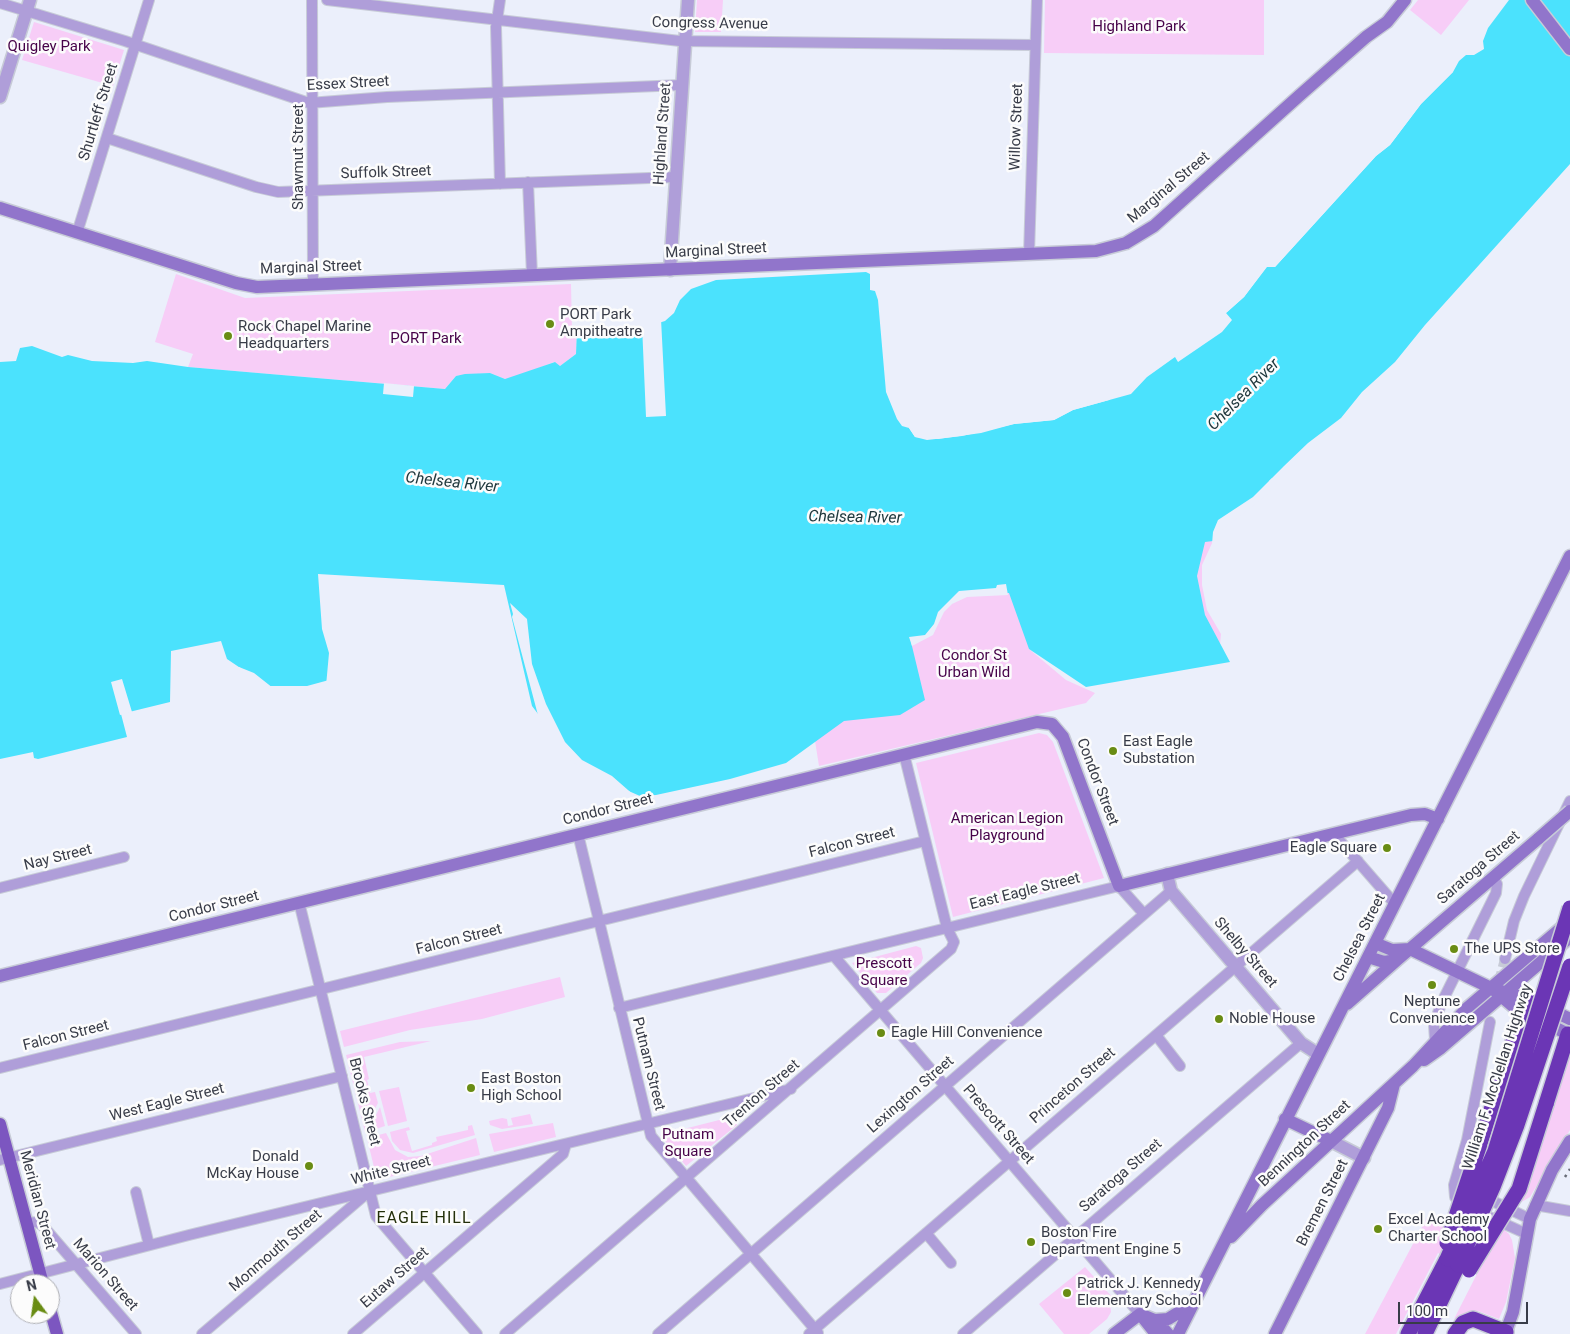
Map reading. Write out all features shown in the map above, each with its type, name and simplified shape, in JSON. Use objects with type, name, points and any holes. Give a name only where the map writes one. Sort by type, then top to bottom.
[{"type":"highway","name":"William F. McClellan Highway","points":[[1408,1334],[1455,1267],[1495,1152],[1570,908]]},
{"type":"highway","name":"William F. McClellan Highway","points":[[1425,1334],[1493,1187],[1528,1095],[1570,966]]},
{"type":"highway","points":[[1455,1267],[1448,1235],[1480,1147],[1523,1011],[1531,1003],[1536,1003]]},
{"type":"highway","points":[[1436,1334],[1455,1267],[1519,1189],[1569,1028]]},
{"type":"highway","points":[[1516,1032],[1532,1029],[1557,1040],[1563,1049]]},
{"type":"highway","points":[[1455,1334],[1461,1324],[1473,1319],[1505,1333]]},
{"type":"main road","name":"Marginal Street","points":[[1366,37],[1387,13],[1394,0]]},
{"type":"main road","name":"Marginal Street","points":[[0,208],[246,286],[313,285],[1103,250],[1126,243],[1148,231],[1366,37],[1392,18],[1405,0]]},
{"type":"main road","points":[[1532,0],[1570,48]]},
{"type":"main road","name":"Chelsea Street","points":[[1178,1334],[1570,556]]},
{"type":"main road","name":"Condor Street","points":[[0,976],[1034,722],[1052,724],[1064,740],[1119,886]]},
{"type":"main road","name":"Saratoga Street","points":[[1342,1009],[1570,811]]},
{"type":"main road","name":"East Eagle Street","points":[[1119,886],[1416,814],[1430,815],[1438,819]]},
{"type":"main road","name":"Bennington Street","points":[[1221,1248],[1258,1208],[1413,1066],[1467,1008],[1570,920]]},
{"type":"main road","name":"Bennington Street","points":[[1413,1066],[1441,1048],[1570,937]]},
{"type":"main road","points":[[1375,943],[1392,950],[1410,949],[1504,994],[1536,1003],[1569,1028]]},
{"type":"main road","points":[[1368,957],[1384,962],[1397,960]]},
{"type":"main road","points":[[1504,994],[1523,1011],[1569,1028]]},
{"type":"main road","name":"Bremen Street","points":[[1275,1334],[1364,1158],[1392,1099],[1394,1084]]},
{"type":"main road","points":[[1285,1119],[1331,1141]]},
{"type":"main road","name":"Meridian Street","points":[[0,1124],[5,1159],[27,1223],[41,1274]]},
{"type":"main road","points":[[1505,1333],[1514,1312],[1530,1219],[1552,1170],[1570,1141]]},
{"type":"main road","points":[[1155,1320],[1172,1317],[1193,1304]]},
{"type":"main road","points":[[1114,1334],[1140,1314]]},
{"type":"main road","name":"Prescott Street","points":[[1140,1314],[1155,1320],[1168,1334]]},
{"type":"main road","name":"Prescott Street","points":[[1140,1314],[1156,1334]]},
{"type":"street","name":"Shurtleff Street","points":[[76,232],[149,0]]},
{"type":"street","name":"Shawmut Street","points":[[312,0],[314,103],[313,285]]},
{"type":"street","name":"Congress Avenue","points":[[327,0],[686,42],[1035,45]]},
{"type":"street","points":[[500,0],[497,20],[500,184]]},
{"type":"street","name":"Highland Street","points":[[670,270],[688,0]]},
{"type":"street","name":"Willow Street","points":[[1029,254],[1037,0]]},
{"type":"street","name":"Essex Street","points":[[0,3],[28,5],[135,46],[304,102],[682,85]]},
{"type":"street","points":[[0,97],[28,5]]},
{"type":"street","name":"Suffolk Street","points":[[107,138],[263,190],[278,192],[676,177]]},
{"type":"street","points":[[528,182],[532,275]]},
{"type":"street","points":[[904,754],[947,928]]},
{"type":"street","points":[[1504,959],[1514,921],[1526,889],[1570,801]]},
{"type":"street","name":"Putnam Street","points":[[578,834],[651,1136],[814,1332]]},
{"type":"street","points":[[1334,834],[1395,904]]},
{"type":"street","name":"Falcon Street","points":[[0,1068],[925,841]]},
{"type":"street","name":"Nay Street","points":[[0,888],[124,857]]},
{"type":"street","name":"Princeton Street","points":[[814,1332],[1008,1162],[1358,861]]},
{"type":"street","points":[[1167,874],[1171,891]]},
{"type":"street","points":[[1436,1040],[1434,1025],[1436,1016],[1495,896],[1497,887],[1493,877]]},
{"type":"street","points":[[1119,886],[1144,914]]},
{"type":"street","name":"East Eagle Street","points":[[620,1008],[1119,886]]},
{"type":"street","name":"Shelby Street","points":[[1171,891],[1301,1043],[1318,1054]]},
{"type":"street","name":"Lexington Street","points":[[658,1334],[1171,891]]},
{"type":"street","name":"Brooks Street","points":[[300,902],[370,1192],[378,1218],[477,1334]]},
{"type":"street","name":"Trenton Street","points":[[505,1334],[952,949],[954,942],[947,928]]},
{"type":"street","name":"Prescott Street","points":[[834,956],[944,1088],[1140,1314]]},
{"type":"street","points":[[1490,1022],[1464,1153],[1454,1185],[1456,1199],[1465,1206],[1528,1234]]},
{"type":"street","points":[[1156,1035],[1180,1066]]},
{"type":"street","name":"Saratoga Street","points":[[963,1334],[1301,1043]]},
{"type":"street","name":"West Eagle Street","points":[[5,1159],[342,1076]]},
{"type":"street","name":"White Street","points":[[53,1274],[75,1264],[150,1245],[790,1089]]},
{"type":"street","points":[[1331,1141],[1364,1158]]},
{"type":"street","name":"Eutaw Street","points":[[353,1334],[563,1154],[566,1144]]},
{"type":"street","points":[[1464,1153],[1462,1177],[1468,1189],[1530,1219]]},
{"type":"street","points":[[136,1192],[150,1245]]},
{"type":"street","name":"Monmouth Street","points":[[202,1334],[370,1192]]},
{"type":"street","points":[[1535,1206],[1570,1211]]},
{"type":"street","name":"Marion Street","points":[[27,1223],[37,1222],[43,1226],[136,1334]]},
{"type":"street","points":[[926,1233],[951,1263]]},
{"type":"green space","points":[[697,0],[723,0],[721,32],[695,32]]},
{"type":"green space","name":"Highland Park","points":[[1045,0],[1264,0],[1264,55],[1044,53]]},
{"type":"green space","points":[[1418,0],[1469,0],[1441,35],[1410,10]]},
{"type":"green space","name":"Quigley Park","points":[[34,22],[124,50],[113,86],[22,60]]},
{"type":"green space","name":"PORT Park","points":[[176,274],[245,298],[571,284],[572,329],[577,329],[576,354],[560,366],[554,362],[513,378],[505,379],[490,373],[456,376],[445,389],[188,367],[193,354],[155,342]]},
{"type":"green space","name":"Condor St Urban Wild","points":[[1213,541],[1202,565],[1202,585],[1207,610],[1221,634],[1220,645],[1029,649],[1066,680],[1095,693],[1086,703],[819,766],[812,722],[923,695],[901,603]]},
{"type":"green space","name":"American Legion Playground","points":[[1039,733],[1047,735],[1053,742],[1104,878],[953,917],[916,763]]},
{"type":"green space","name":"Prescott Square","points":[[916,946],[921,948],[923,958],[921,963],[886,993],[877,993],[852,963]]},
{"type":"green space","points":[[560,977],[565,997],[482,1019],[410,1030],[344,1047],[340,1031]]},
{"type":"green space","points":[[431,1041],[364,1057],[370,1093],[375,1092],[378,1103],[368,1122],[369,1131],[365,1132],[346,1055],[400,1042]]},
{"type":"green space","points":[[1570,1047],[1570,1130],[1530,1197],[1520,1203],[1531,1176]]},
{"type":"green space","points":[[399,1087],[407,1121],[388,1126],[379,1091]]},
{"type":"green space","points":[[380,1107],[385,1126],[373,1130],[372,1123]]},
{"type":"green space","points":[[530,1114],[533,1124],[502,1129],[490,1125],[489,1121],[502,1118],[507,1119],[508,1126],[513,1125],[511,1118]]},
{"type":"green space","name":"Putnam Square","points":[[735,1116],[737,1125],[686,1166],[660,1135]]},
{"type":"green space","points":[[553,1123],[556,1137],[494,1152],[489,1134]]},
{"type":"green space","points":[[472,1125],[475,1135],[413,1153],[400,1150],[392,1141],[390,1132],[409,1127],[410,1130],[406,1131],[412,1151],[432,1145],[432,1143],[437,1141],[436,1137],[468,1130],[468,1126]]},
{"type":"green space","points":[[386,1133],[395,1150],[408,1157],[421,1156],[476,1138],[480,1155],[377,1180],[367,1138]]},
{"type":"green space","points":[[1430,1212],[1493,1242],[1503,1229],[1509,1234],[1515,1258],[1506,1302],[1499,1319],[1478,1311],[1470,1311],[1454,1319],[1478,1272],[1438,1253],[1396,1334],[1365,1334]]},
{"type":"green space","points":[[1085,1267],[1114,1299],[1110,1302],[1111,1312],[1107,1319],[1089,1334],[1064,1334],[1039,1304]]},
{"type":"water","name":"Chelsea River","points":[[1509,0],[1570,0],[1570,164],[1425,325],[1395,362],[1362,392],[1341,418],[1308,443],[1269,481],[1268,491],[1213,534],[1213,541],[1205,542],[1197,576],[1205,615],[1230,662],[1086,687],[1029,649],[1009,593],[966,594],[942,610],[931,633],[911,642],[925,700],[900,715],[844,721],[786,763],[730,779],[656,795],[640,796],[573,760],[532,706],[504,585],[318,574],[322,629],[329,653],[326,686],[267,686],[227,659],[221,641],[171,651],[170,702],[121,714],[127,737],[38,759],[34,758],[33,752],[0,759],[0,362],[16,361],[20,348],[32,346],[62,357],[68,355],[92,361],[133,363],[147,361],[188,367],[445,389],[456,376],[465,374],[490,373],[505,379],[555,362],[560,366],[576,354],[577,329],[642,328],[665,321],[674,313],[680,300],[691,289],[716,280],[866,272],[870,274],[870,290],[875,291],[878,300],[886,392],[897,419],[902,426],[909,428],[915,437],[938,439],[981,433],[1014,424],[1054,420],[1073,410],[1131,394],[1147,377],[1175,357],[1178,362],[1222,332],[1232,320],[1226,313],[1244,297],[1267,266],[1275,267],[1376,156],[1390,145],[1421,104],[1453,72],[1459,61],[1466,55],[1474,55],[1484,49],[1483,41],[1488,28]]},
{"type":"pier","points":[[1450,71],[1453,72],[1421,104],[1390,145],[1376,156],[1275,267],[1267,267],[1244,297],[1226,313],[1227,309],[1242,296],[1266,265],[1274,264],[1374,154],[1388,144],[1419,102]]},
{"type":"pier","points":[[661,319],[666,416],[646,417],[642,325]]},
{"type":"pier","points":[[384,383],[414,386],[413,397],[383,394]]},
{"type":"pier","points":[[1111,395],[1114,396],[1109,400],[1073,410],[1054,420],[1014,424],[962,436],[927,440],[915,437],[909,428],[912,428],[916,435],[927,437],[962,434],[1014,422],[1053,418],[1060,412]]},
{"type":"pier","points":[[1272,478],[1270,493],[1216,535],[1215,542],[1212,544],[1213,532],[1218,520],[1253,497]]},
{"type":"pier","points":[[1006,584],[1008,595],[967,597],[952,604],[944,612],[933,635],[912,646],[909,637],[925,635],[934,624],[938,612],[959,591],[996,588],[997,585]]},
{"type":"pier","points":[[510,603],[527,619],[532,664],[546,704],[565,742],[582,760],[612,776],[636,797],[623,792],[572,762],[539,719]]},
{"type":"pier","points":[[239,667],[254,673],[273,688],[307,686],[329,680],[329,686],[266,689],[235,668]]},
{"type":"pier","points":[[122,679],[132,712],[120,715],[111,682]]},
{"type":"tunnel","points":[[1499,982],[1505,959]]},
{"type":"railway","points":[[1565,1177],[1570,1169]]},
{"type":"place","name":"PORT Park Ampitheatre","points":[[550,324]]},
{"type":"place","name":"Rock Chapel Marine Headquarters","points":[[228,336]]},
{"type":"place","name":"East Eagle Substation","points":[[1113,751]]},
{"type":"place","name":"Eagle Square","points":[[1387,848]]},
{"type":"place","name":"The UPS Store","points":[[1454,949]]},
{"type":"place","name":"Neptune Convenience","points":[[1432,985]]},
{"type":"place","name":"Noble House","points":[[1219,1019]]},
{"type":"place","name":"Eagle Hill Convenience","points":[[881,1033]]},
{"type":"place","name":"East Boston High School","points":[[471,1088]]},
{"type":"place","name":"Donald McKay House","points":[[309,1166]]},
{"type":"place","name":"Excel Academy Charter School","points":[[1378,1229]]},
{"type":"place","name":"Boston Fire Department Engine 5","points":[[1031,1242]]},
{"type":"place","name":"Patrick J. Kennedy Elementary School","points":[[1067,1293]]},
{"type":"district","name":"EAGLE HILL","points":[[424,1219]]}]
